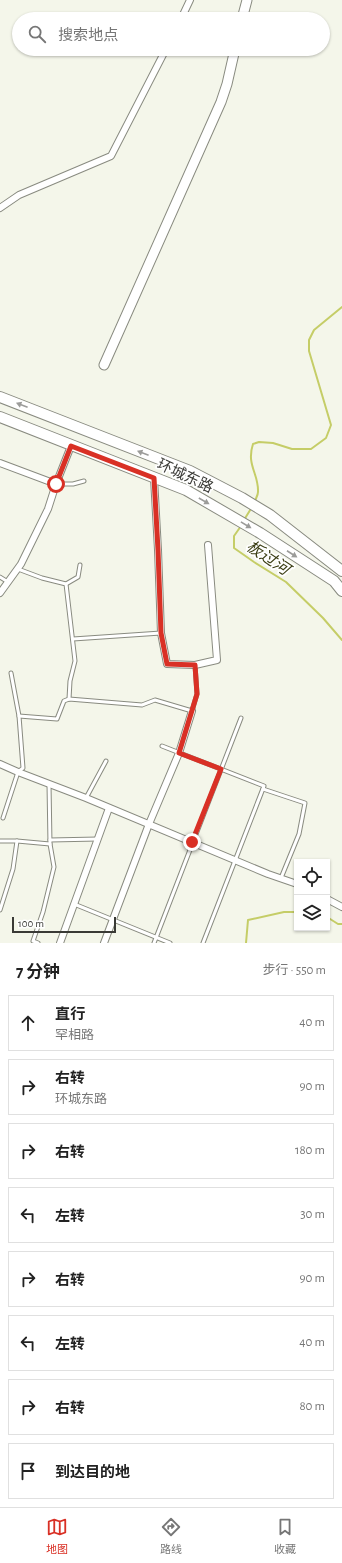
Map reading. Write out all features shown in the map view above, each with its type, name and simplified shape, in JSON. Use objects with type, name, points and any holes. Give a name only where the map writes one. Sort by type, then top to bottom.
[{"type":"main road","name":"环城东路","points":[[0,397],[190,471],[242,498],[270,516],[342,571]]},
{"type":"main road","name":"环城东路","points":[[0,417],[186,490],[260,533],[334,581],[342,591]]},
{"type":"street","points":[[184,12],[190,0]]},
{"type":"street","points":[[244,12],[247,0]]},
{"type":"street","points":[[0,208],[19,195],[111,156],[162,56]]},
{"type":"street","points":[[104,365],[221,102],[233,56]]},
{"type":"street","points":[[0,593],[18,569],[48,509],[71,446]]},
{"type":"street","points":[[0,464],[56,484]]},
{"type":"street","points":[[154,478],[161,633],[167,664],[195,665],[216,660],[208,545]]},
{"type":"street","points":[[104,943],[179,753],[192,711]]},
{"type":"street","points":[[0,764],[294,883]]},
{"type":"street","points":[[60,943],[109,808]]},
{"type":"street","points":[[330,901],[342,907]]},
{"type":"lane","points":[[56,484],[72,484],[84,481]]},
{"type":"lane","points":[[18,569],[42,578],[66,584],[78,577],[80,565]]},
{"type":"lane","points":[[0,577],[8,582]]},
{"type":"lane","points":[[66,584],[75,662],[70,681],[69,699]]},
{"type":"lane","points":[[73,639],[161,633]]},
{"type":"lane","points":[[19,716],[57,719],[64,701],[69,699],[142,705],[155,700],[192,711],[197,694],[195,665]]},
{"type":"lane","points":[[3,818],[18,772],[23,768],[19,716],[10,673]]},
{"type":"lane","points":[[154,943],[241,718]]},
{"type":"lane","points":[[162,746],[264,786],[264,788],[305,803],[299,834],[281,878]]},
{"type":"lane","points":[[86,798],[106,761]]},
{"type":"lane","points":[[38,943],[33,941],[43,912],[54,867],[50,844],[49,784]]},
{"type":"lane","points":[[203,943],[237,860],[264,788]]},
{"type":"lane","points":[[50,840],[98,839]]},
{"type":"lane","points":[[0,841],[50,844]]},
{"type":"lane","points":[[0,910],[13,869],[17,841]]},
{"type":"lane","points":[[74,904],[170,943]]},
{"type":"waterway","name":"板过河","points":[[255,501],[258,493],[258,486],[251,458],[253,444],[259,442],[273,443],[292,449],[311,449],[326,438],[331,425],[309,351],[309,340],[314,330],[342,307]]},
{"type":"waterway","name":"板过河","points":[[244,520],[252,507]]},
{"type":"waterway","name":"板过河","points":[[241,526],[234,536],[234,548],[286,582],[323,618],[342,640]]},
{"type":"waterway","name":"板过河","points":[[246,943],[248,920],[284,912],[294,912]]},
{"type":"waterway","name":"板过河","points":[[330,919],[338,924],[342,924]]},
{"type":"route","points":[[56,484],[71,446],[154,478],[161,633],[167,664],[195,665],[197,694],[179,753],[221,769],[192,842]]}]
